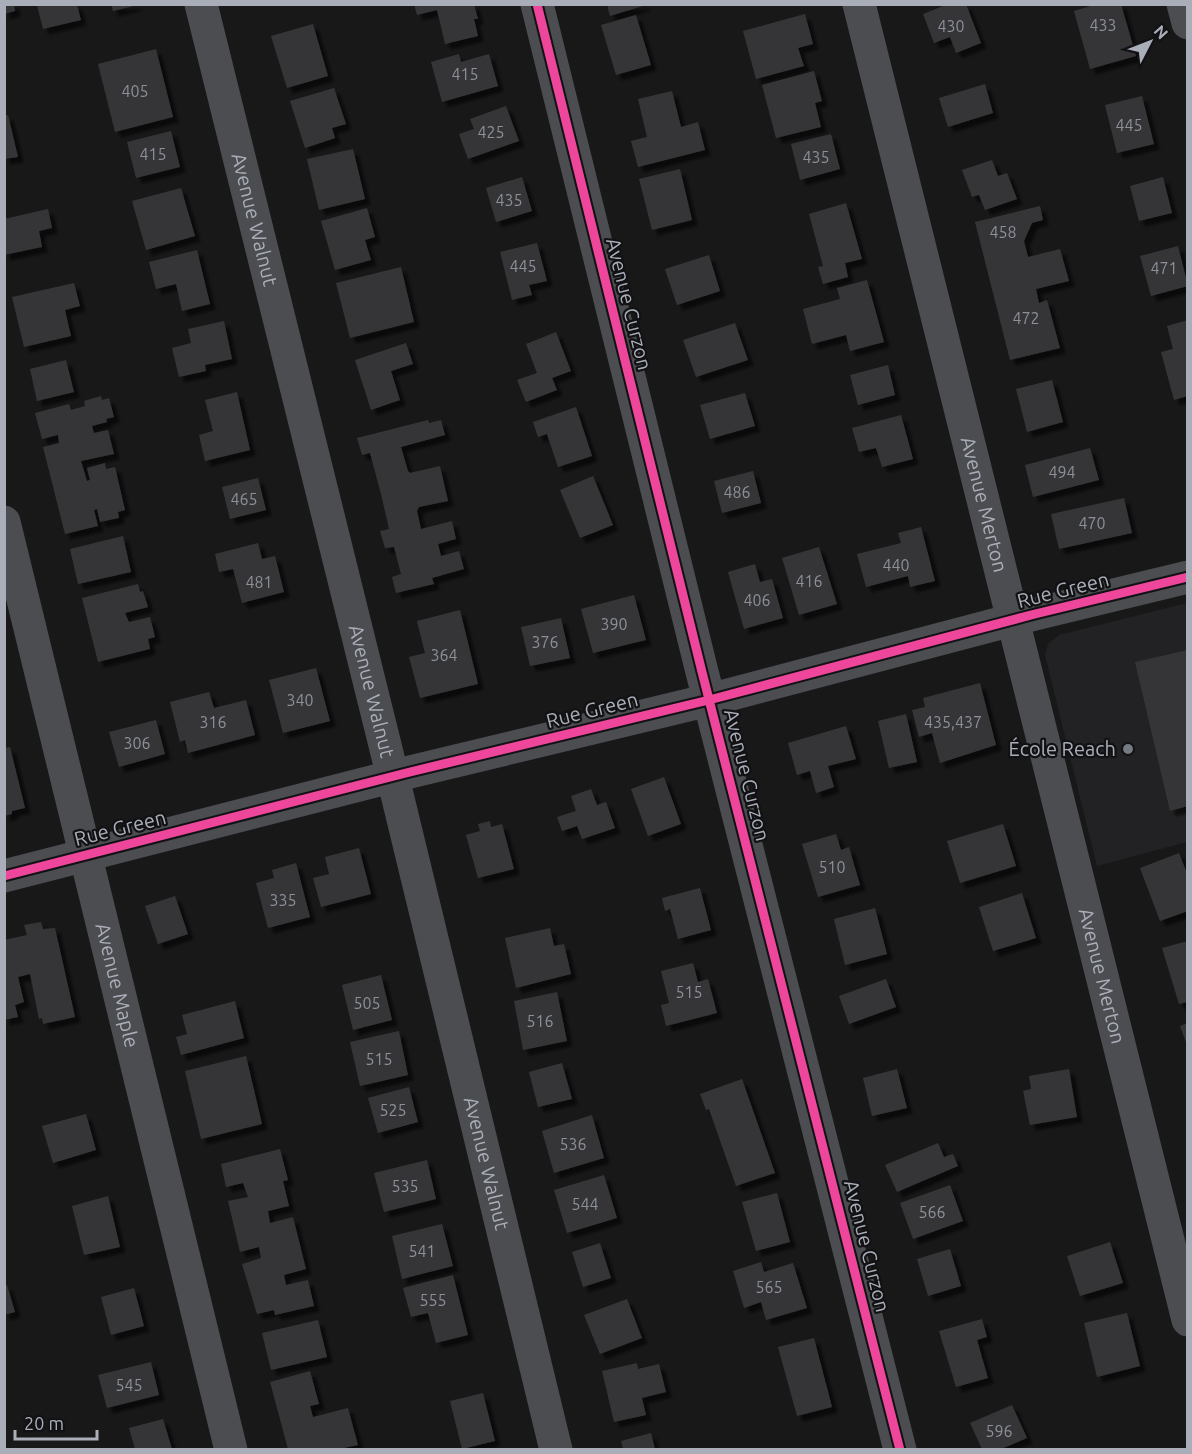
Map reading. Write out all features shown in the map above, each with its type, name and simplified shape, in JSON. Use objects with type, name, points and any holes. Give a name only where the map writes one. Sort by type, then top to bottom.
[{"type":"street","name":"Avenue Walnut","points":[[201,4],[556,1449]]},
{"type":"street","name":"Avenue Curzon","points":[[537,4],[709,700],[900,1449]]},
{"type":"street","name":"Avenue Merton","points":[[859,4],[1188,1320]]},
{"type":"street","points":[[1183,4],[1188,23]]},
{"type":"street","name":"Avenue Maple","points":[[4,522],[231,1449]]},
{"type":"street","name":"Rue Green","points":[[4,876],[1188,578]]},
{"type":"shaded area","name":"École Reach","points":[[1187,603],[1187,842],[1097,866],[1045,655],[1048,644],[1059,635]]},
{"type":"building","points":[[4,4],[14,4],[15,11],[4,14]]},
{"type":"building","points":[[111,4],[138,4],[138,5],[113,11]]},
{"type":"building","points":[[414,4],[474,4],[478,19],[474,19],[478,36],[445,44],[437,10],[417,15]]},
{"type":"building","points":[[607,4],[646,4],[646,5],[610,16]]},
{"type":"building","points":[[948,4],[966,4],[981,43],[956,53],[950,37],[934,43],[923,14]]},
{"type":"building","points":[[1097,4],[1121,4],[1136,56],[1090,69],[1074,11]]},
{"type":"building","points":[[37,5],[77,5],[81,20],[43,29]]},
{"type":"building","points":[[805,14],[813,44],[798,48],[804,66],[756,79],[743,31]]},
{"type":"building","points":[[636,15],[651,65],[616,75],[601,25]]},
{"type":"building","points":[[313,24],[328,76],[287,88],[271,36]]},
{"type":"building","points":[[156,49],[173,117],[115,132],[98,64]]},
{"type":"building","points":[[459,54],[461,62],[489,54],[498,86],[442,102],[431,62]]},
{"type":"building","points":[[814,71],[822,101],[815,103],[821,127],[776,138],[762,85]]},
{"type":"building","points":[[985,84],[993,113],[948,127],[939,98]]},
{"type":"building","points":[[334,88],[346,124],[332,128],[335,138],[305,148],[290,101]]},
{"type":"building","points":[[672,91],[681,127],[698,122],[705,150],[638,167],[631,141],[647,137],[638,99]]},
{"type":"building","points":[[1142,96],[1154,144],[1117,153],[1105,105]]},
{"type":"building","points":[[506,106],[519,141],[468,159],[459,134],[474,129],[470,119]]},
{"type":"building","points":[[8,115],[18,157],[4,159],[4,116]]},
{"type":"building","points":[[171,131],[180,167],[136,178],[127,142]]},
{"type":"building","points":[[831,134],[840,169],[800,180],[791,144]]},
{"type":"building","points":[[353,149],[365,199],[319,210],[307,159]]},
{"type":"building","points":[[992,160],[998,176],[1007,173],[1017,199],[985,210],[979,195],[972,197],[962,170]]},
{"type":"building","points":[[680,169],[692,220],[652,230],[639,179]]},
{"type":"building","points":[[522,177],[532,211],[496,222],[486,188]]},
{"type":"building","points":[[1163,177],[1172,213],[1139,221],[1130,186]]},
{"type":"building","points":[[181,188],[195,236],[146,250],[132,201]]},
{"type":"building","points":[[846,203],[862,259],[845,263],[848,277],[823,284],[818,267],[823,266],[809,214]]},
{"type":"building","points":[[1040,206],[1043,220],[1032,223],[1024,241],[1028,257],[1060,249],[1069,281],[1036,289],[1039,303],[1047,300],[1060,348],[1010,360],[975,222]]},
{"type":"building","points":[[367,208],[375,237],[365,240],[371,260],[335,270],[321,221]]},
{"type":"building","points":[[48,209],[52,228],[39,231],[42,247],[4,255],[4,219]]},
{"type":"building","points":[[537,243],[547,281],[529,285],[532,295],[512,300],[500,252]]},
{"type":"building","points":[[1178,246],[1188,286],[1151,296],[1140,256]]},
{"type":"building","points":[[197,250],[210,304],[182,311],[176,284],[156,289],[149,262]]},
{"type":"building","points":[[709,255],[720,291],[677,305],[665,269]]},
{"type":"building","points":[[401,267],[414,322],[350,338],[336,283]]},
{"type":"building","points":[[867,280],[884,342],[850,351],[846,335],[812,344],[803,309],[840,299],[837,288]]},
{"type":"building","points":[[74,283],[80,306],[65,310],[71,336],[24,347],[12,297]]},
{"type":"building","points":[[1188,320],[1188,396],[1174,400],[1161,352],[1173,349],[1167,326]]},
{"type":"building","points":[[224,321],[232,359],[205,365],[206,371],[179,377],[172,348],[191,343],[188,329]]},
{"type":"building","points":[[735,323],[748,360],[696,377],[683,340]]},
{"type":"building","points":[[556,332],[571,371],[552,378],[557,390],[526,402],[517,380],[537,373],[526,344]]},
{"type":"building","points":[[406,343],[413,364],[391,371],[400,400],[371,410],[355,360]]},
{"type":"building","points":[[66,360],[74,392],[37,401],[30,369]]},
{"type":"building","points":[[888,365],[895,395],[858,405],[850,375]]},
{"type":"building","points":[[1052,380],[1063,422],[1027,432],[1016,389]]},
{"type":"building","points":[[237,392],[250,450],[205,461],[199,435],[213,431],[205,400]]},
{"type":"building","points":[[745,393],[755,426],[710,439],[700,405]]},
{"type":"building","points":[[101,396],[102,400],[109,398],[114,417],[106,419],[107,422],[92,426],[94,433],[108,430],[114,454],[81,461],[87,481],[90,480],[87,468],[105,463],[106,469],[115,467],[125,510],[118,512],[119,518],[100,522],[97,509],[94,510],[98,526],[65,534],[43,447],[59,443],[58,435],[42,439],[35,413],[69,404],[71,410],[85,406],[84,401]]},
{"type":"building","points":[[576,407],[592,456],[558,467],[547,434],[538,437],[533,422]]},
{"type":"building","points":[[901,415],[913,459],[882,467],[876,448],[859,452],[852,428]]},
{"type":"building","points":[[428,420],[429,423],[441,420],[445,435],[401,447],[410,473],[440,466],[448,501],[419,507],[417,511],[421,529],[452,521],[456,539],[438,544],[441,556],[459,551],[464,569],[432,578],[434,584],[396,593],[392,577],[401,574],[394,547],[385,548],[380,531],[389,529],[382,498],[370,453],[362,455],[357,438]]},
{"type":"building","points":[[1090,448],[1099,480],[1033,497],[1025,465]]},
{"type":"building","points":[[753,471],[761,503],[722,513],[714,481]]},
{"type":"building","points":[[593,476],[613,525],[580,538],[560,490]]},
{"type":"building","points":[[258,478],[266,510],[230,519],[222,487]]},
{"type":"building","points":[[1124,498],[1132,533],[1059,549],[1051,514]]},
{"type":"building","points":[[921,527],[935,581],[910,587],[908,576],[866,587],[857,554],[901,543],[898,533]]},
{"type":"building","points":[[123,536],[131,572],[78,584],[70,549]]},
{"type":"building","points":[[258,543],[262,559],[275,556],[284,592],[242,603],[233,569],[219,572],[215,554]]},
{"type":"building","points":[[819,547],[837,604],[799,615],[782,558]]},
{"type":"building","points":[[755,564],[760,582],[772,579],[783,618],[744,629],[728,572]]},
{"type":"building","points":[[138,584],[148,607],[125,613],[129,622],[150,617],[155,637],[148,639],[150,649],[98,662],[82,598]]},
{"type":"building","points":[[634,595],[646,640],[593,653],[581,609]]},
{"type":"building","points":[[460,610],[478,684],[420,698],[409,657],[425,653],[417,621]]},
{"type":"building","points":[[561,618],[570,658],[530,666],[521,627]]},
{"type":"building","points":[[1188,650],[1188,806],[1170,811],[1135,662]]},
{"type":"building","points":[[316,668],[330,721],[283,733],[269,680]]},
{"type":"building","points":[[980,683],[996,745],[940,763],[932,733],[919,737],[912,710],[925,707],[923,698]]},
{"type":"building","points":[[209,692],[214,708],[246,700],[255,735],[188,753],[185,740],[180,742],[170,702]]},
{"type":"building","points":[[906,714],[917,762],[889,768],[878,721]]},
{"type":"building","points":[[156,720],[165,754],[119,767],[109,732]]},
{"type":"building","points":[[846,726],[856,759],[828,766],[834,787],[816,793],[810,771],[797,775],[788,743]]},
{"type":"building","points":[[10,747],[25,808],[12,811],[12,814],[4,816],[4,748]]},
{"type":"building","points":[[664,777],[681,824],[648,836],[631,789]]},
{"type":"building","points":[[591,789],[597,805],[606,802],[615,828],[582,839],[577,826],[562,831],[557,817],[576,811],[571,796]]},
{"type":"building","points":[[490,821],[491,827],[502,824],[514,869],[478,878],[466,835],[480,831],[478,824]]},
{"type":"building","points":[[1003,824],[1016,866],[960,883],[947,841]]},
{"type":"building","points":[[836,834],[841,850],[849,847],[860,885],[818,897],[802,844]]},
{"type":"building","points":[[359,848],[371,894],[321,907],[313,878],[329,874],[325,857]]},
{"type":"building","points":[[1179,853],[1188,876],[1188,911],[1160,921],[1140,868]]},
{"type":"building","points":[[296,863],[310,917],[268,928],[256,883],[274,878],[272,870]]},
{"type":"building","points":[[700,888],[711,930],[678,939],[670,909],[665,911],[662,898]]},
{"type":"building","points":[[1022,893],[1036,938],[993,951],[979,907]]},
{"type":"building","points":[[175,896],[188,934],[158,944],[145,906]]},
{"type":"building","points":[[875,908],[887,954],[845,965],[834,919]]},
{"type":"building","points":[[41,922],[43,929],[55,928],[75,1017],[43,1024],[42,1018],[39,1019],[30,974],[18,977],[24,1002],[15,1005],[18,1017],[4,1020],[4,940],[27,935],[24,925]]},
{"type":"building","points":[[550,928],[554,946],[564,944],[571,974],[516,988],[505,938]]},
{"type":"building","points":[[1188,941],[1188,1002],[1179,1004],[1162,948]]},
{"type":"building","points":[[693,963],[698,982],[708,979],[717,1013],[666,1026],[661,1005],[669,1003],[661,971]]},
{"type":"building","points":[[381,975],[392,1020],[353,1030],[342,985]]},
{"type":"building","points":[[886,979],[896,1007],[849,1024],[839,996]]},
{"type":"building","points":[[557,992],[567,1041],[523,1050],[514,1001]]},
{"type":"building","points":[[235,1001],[244,1038],[181,1055],[176,1037],[187,1034],[182,1015]]},
{"type":"building","points":[[1188,1023],[1188,1045],[1187,1045],[1180,1026]]},
{"type":"building","points":[[399,1031],[408,1075],[360,1086],[350,1042]]},
{"type":"building","points":[[246,1056],[262,1124],[201,1139],[185,1071]]},
{"type":"building","points":[[562,1063],[572,1099],[538,1107],[529,1072]]},
{"type":"building","points":[[897,1069],[907,1108],[872,1116],[863,1078]]},
{"type":"building","points":[[1069,1069],[1077,1117],[1030,1125],[1023,1091],[1031,1089],[1029,1076]]},
{"type":"building","points":[[742,1079],[775,1173],[736,1186],[709,1109],[706,1110],[700,1094]]},
{"type":"building","points":[[409,1087],[418,1122],[378,1133],[368,1098]]},
{"type":"building","points":[[86,1114],[96,1150],[53,1163],[42,1126]]},
{"type":"building","points":[[592,1115],[604,1158],[554,1173],[542,1131]]},
{"type":"building","points":[[938,1143],[944,1157],[953,1154],[958,1166],[897,1192],[885,1165]]},
{"type":"building","points":[[280,1149],[288,1180],[283,1181],[289,1206],[268,1211],[270,1223],[293,1217],[306,1269],[284,1275],[286,1285],[308,1280],[314,1306],[275,1315],[274,1310],[257,1314],[242,1264],[261,1258],[259,1247],[240,1252],[228,1201],[248,1197],[243,1183],[226,1187],[221,1164]]},
{"type":"building","points":[[427,1160],[436,1199],[384,1212],[374,1173]]},
{"type":"building","points":[[604,1175],[617,1218],[567,1233],[554,1190]]},
{"type":"building","points":[[950,1185],[963,1221],[913,1239],[900,1203]]},
{"type":"building","points":[[777,1193],[790,1242],[756,1251],[742,1202]]},
{"type":"building","points":[[108,1196],[120,1247],[84,1255],[72,1206]]},
{"type":"building","points":[[442,1224],[453,1266],[402,1279],[392,1236]]},
{"type":"building","points":[[1110,1242],[1123,1283],[1080,1296],[1067,1256]]},
{"type":"building","points":[[600,1243],[611,1278],[583,1287],[572,1252]]},
{"type":"building","points":[[950,1249],[961,1286],[928,1296],[917,1259]]},
{"type":"building","points":[[761,1262],[764,1272],[793,1263],[807,1308],[766,1320],[761,1302],[744,1308],[733,1271]]},
{"type":"building","points":[[453,1275],[468,1335],[436,1343],[428,1313],[411,1317],[403,1288]]},
{"type":"building","points":[[7,1285],[15,1312],[4,1315],[4,1286]]},
{"type":"building","points":[[134,1288],[144,1326],[111,1335],[101,1297]]},
{"type":"building","points":[[627,1299],[642,1338],[600,1354],[584,1315]]},
{"type":"building","points":[[1127,1313],[1140,1366],[1097,1377],[1084,1323]]},
{"type":"building","points":[[982,1319],[987,1337],[977,1340],[988,1378],[956,1387],[939,1331]]},
{"type":"building","points":[[318,1320],[327,1357],[271,1370],[262,1333]]},
{"type":"building","points":[[814,1338],[832,1407],[797,1416],[778,1347]]},
{"type":"building","points":[[151,1362],[159,1395],[107,1408],[98,1375]]},
{"type":"building","points":[[637,1363],[638,1369],[659,1364],[666,1392],[642,1398],[646,1415],[614,1422],[602,1371]]},
{"type":"building","points":[[310,1371],[319,1404],[310,1406],[313,1417],[348,1408],[358,1445],[339,1449],[288,1449],[270,1382]]},
{"type":"building","points":[[483,1393],[495,1441],[462,1449],[450,1401]]},
{"type":"building","points":[[1012,1405],[1027,1438],[1001,1449],[982,1449],[970,1423]]},
{"type":"building","points":[[163,1419],[172,1449],[135,1449],[129,1428]]},
{"type":"building","points":[[651,1433],[655,1449],[623,1449],[621,1441]]},
{"type":"cycle path","points":[[537,4],[702,672],[900,1450]]},
{"type":"cycle path","points":[[4,876],[410,772],[709,700],[1035,614],[1188,577]]},
{"type":"place","name":"École Reach","points":[[1128,749]]}]
